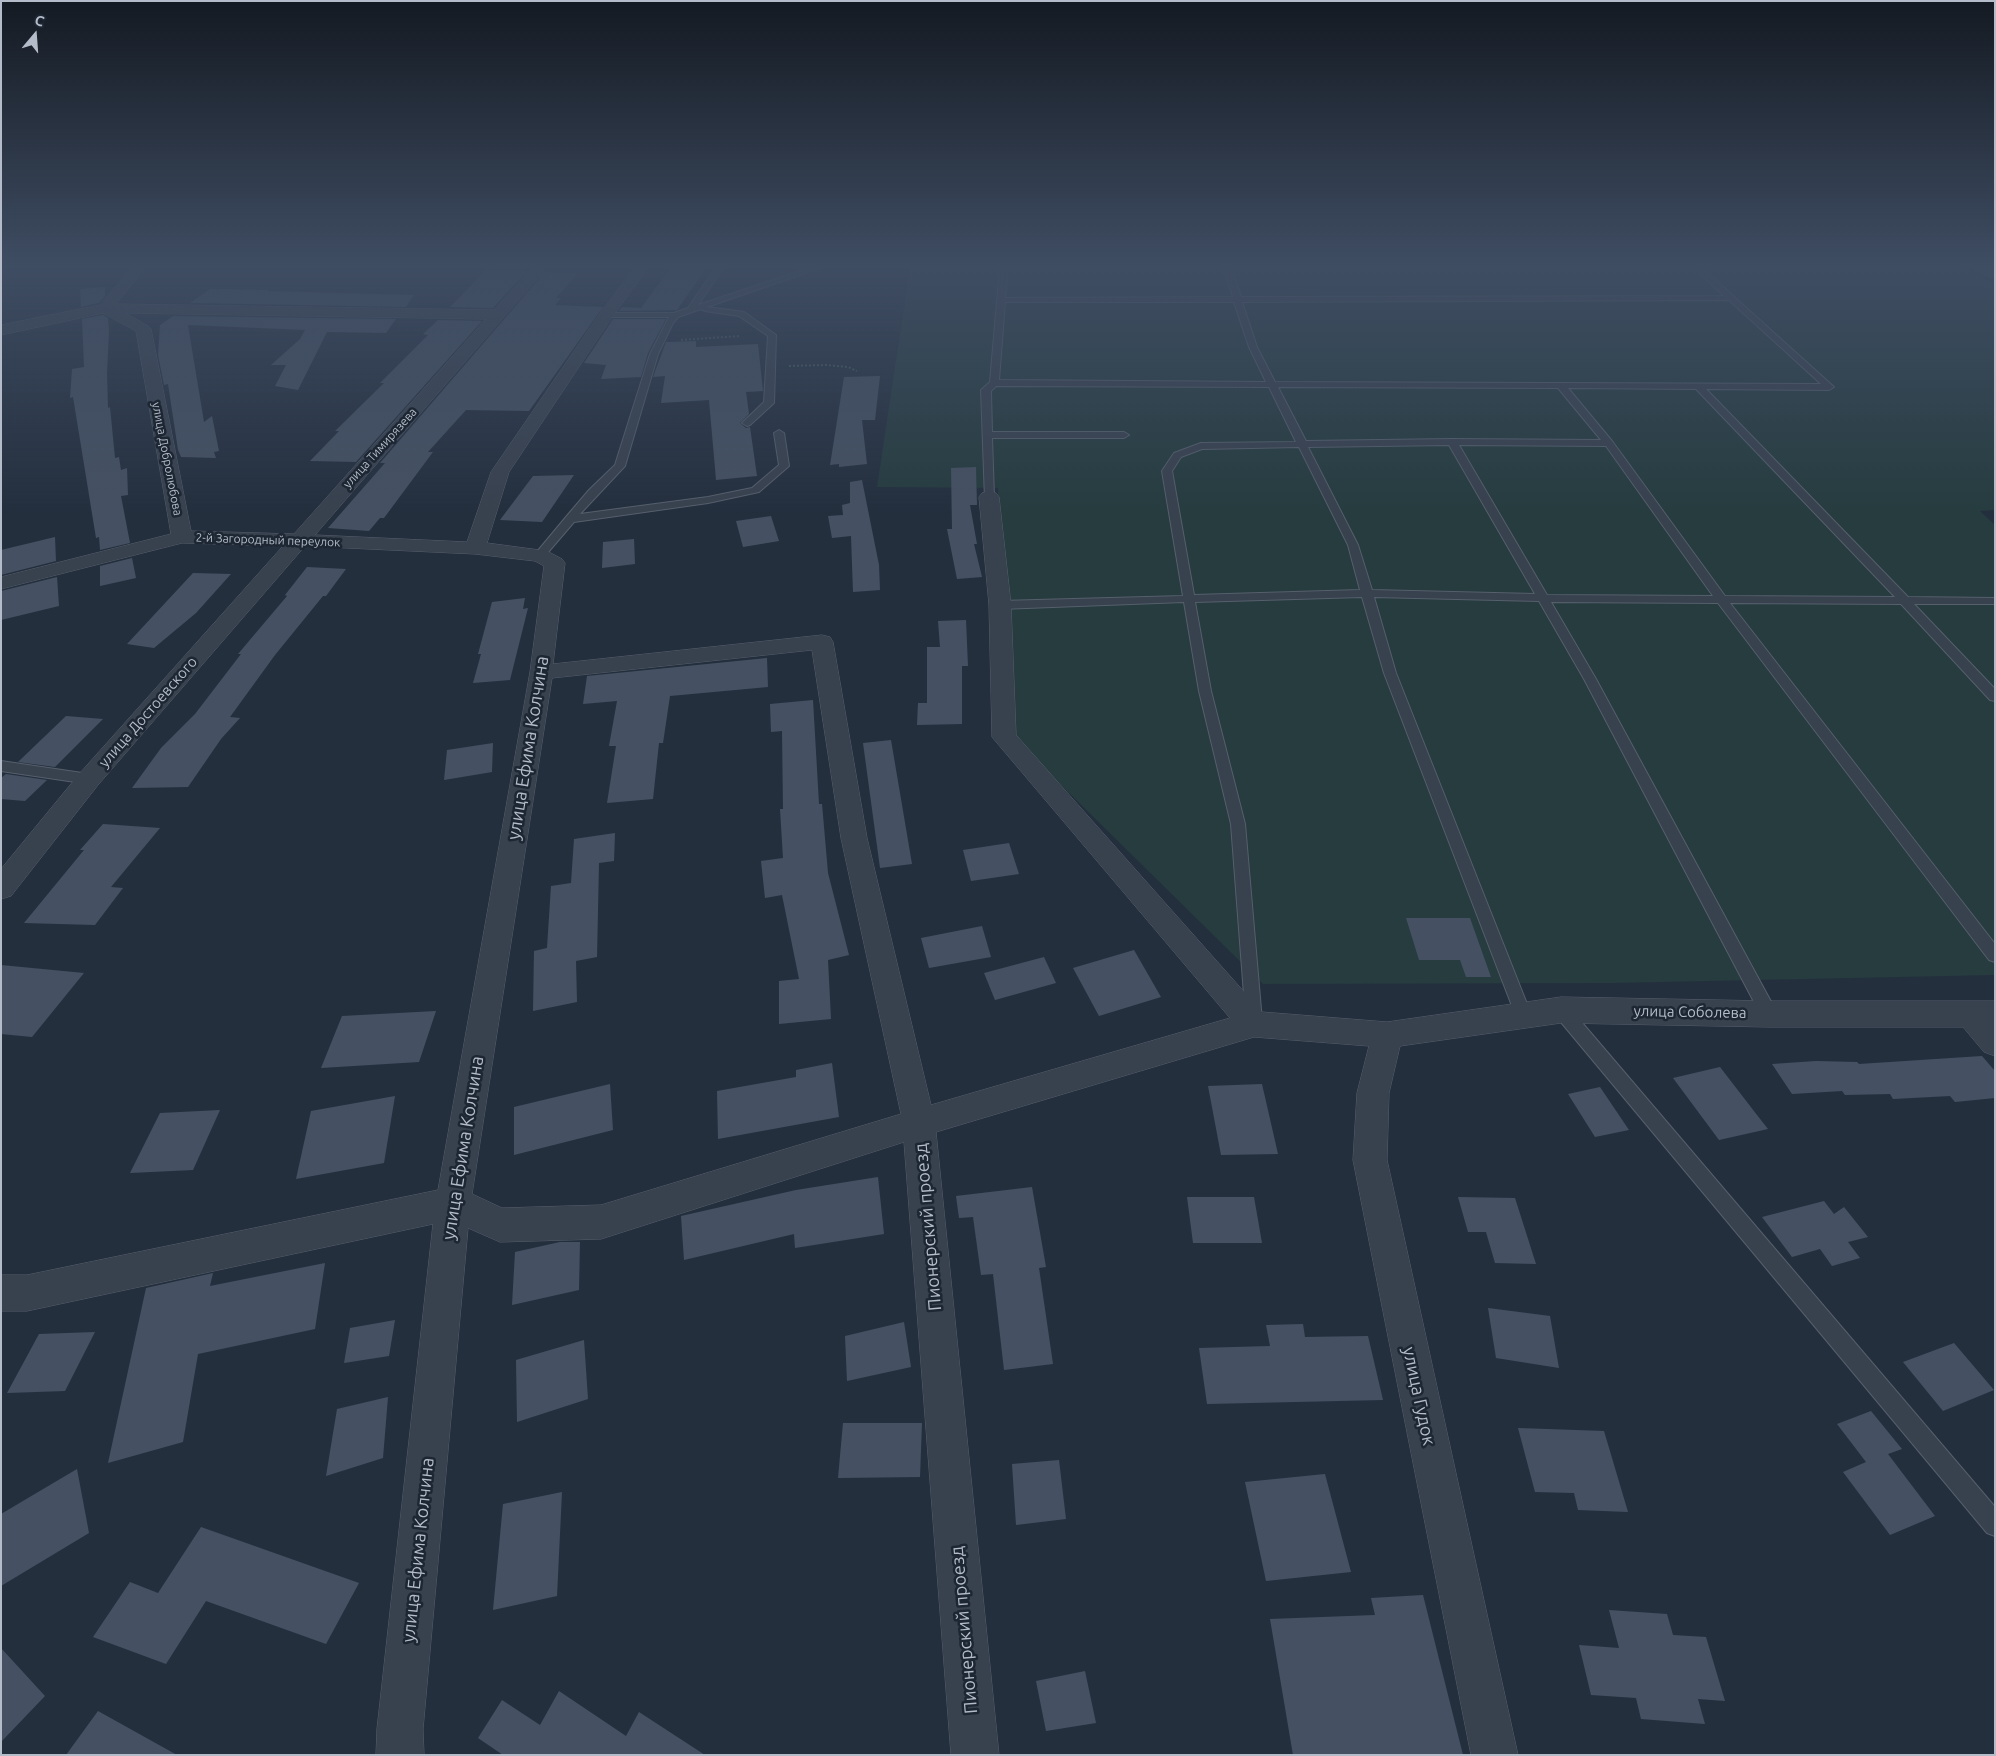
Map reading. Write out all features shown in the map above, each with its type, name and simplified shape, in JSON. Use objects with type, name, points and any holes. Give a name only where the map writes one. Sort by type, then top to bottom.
[{"type":"street","name":"улица Добролюбова","points":[[147,349],[182,537]]},
{"type":"street","name":"улица Тимирязева","points":[[298,540],[468,349]]},
{"type":"street","points":[[475,548],[500,472],[583,349]]},
{"type":"street","points":[[541,672],[822,642],[854,838],[919,1123],[1254,1024],[1004,737],[1000,605],[989,497]]},
{"type":"street","name":"2-й Загородный переулок","points":[[1,583],[182,537],[475,548],[540,555]]},
{"type":"street","name":"улица Достоевского","points":[[1,889],[89,779],[298,540]]},
{"type":"street","name":"улица Ефима Колчина","points":[[400,1755],[400,1729],[453,1203],[541,672],[555,562],[540,555]]},
{"type":"street","name":"улица Соболева","points":[[1254,1024],[1387,1035],[1561,1010],[1769,1014],[1983,1014]]},
{"type":"street","points":[[1983,1014],[1995,1042]]},
{"type":"street","name":"улица Гудок","points":[[1387,1035],[1373,1093],[1370,1160],[1495,1755]]},
{"type":"street","name":"Пионерский проезд","points":[[453,1203],[500,1225],[601,1222],[919,1123],[975,1755]]},
{"type":"street","points":[[1,1293],[27,1293],[453,1203]]},
{"type":"lane","points":[[540,555],[593,492],[620,466],[656,349]]},
{"type":"lane","points":[[747,422],[769,403],[772,349]]},
{"type":"lane","points":[[994,383],[997,349]]},
{"type":"lane","points":[[1255,349],[1353,545],[1390,673],[1523,1014]]},
{"type":"lane","points":[[989,497],[986,390],[994,383],[1829,387],[1788,349]]},
{"type":"lane","points":[[1561,386],[1610,443],[1721,599],[1995,956]]},
{"type":"lane","points":[[1699,386],[1843,535],[1995,697]]},
{"type":"lane","points":[[570,519],[690,502],[755,490],[784,466],[779,433]]},
{"type":"lane","points":[[987,434],[1124,435]]},
{"type":"lane","points":[[1452,442],[1590,678],[1769,1014]]},
{"type":"lane","points":[[1254,1024],[1238,824],[1205,691],[1167,471],[1177,455],[1201,446],[1303,443],[1610,443]]},
{"type":"lane","points":[[1000,605],[1367,593],[1543,598],[1995,601]]},
{"type":"lane","points":[[1,766],[89,779]]},
{"type":"lane","points":[[1561,1010],[1995,1526]]},
{"type":"path","points":[[771,367],[826,365],[848,367],[857,371]]},
{"type":"green space","points":[[898,349],[1995,349],[1995,510],[1980,511],[1995,525],[1995,975],[1614,983],[1263,984],[999,724],[998,488],[877,487]]},
{"type":"building","points":[[83,349],[108,349],[108,408],[110,407],[115,458],[119,457],[121,470],[127,468],[128,495],[121,496],[130,543],[100,550],[99,537],[96,538],[73,397],[70,398],[72,369],[84,367]]},
{"type":"building","points":[[158,349],[192,349],[204,422],[212,416],[219,451],[214,452],[216,458],[181,457],[178,450],[168,384],[164,385]]},
{"type":"building","points":[[289,349],[319,349],[298,390],[275,386],[286,365],[271,365]]},
{"type":"building","points":[[414,349],[457,349],[356,462],[310,461],[339,431],[335,431],[384,383],[380,383]]},
{"type":"building","points":[[479,349],[573,349],[529,411],[466,410],[428,452],[433,452],[384,518],[380,518],[369,531],[328,528],[385,463],[380,463]]},
{"type":"building","points":[[593,349],[650,349],[641,377],[601,379],[606,365],[584,363]]},
{"type":"building","points":[[663,349],[759,349],[763,391],[746,392],[749,414],[740,423],[746,428],[750,427],[757,476],[716,480],[709,400],[661,403],[665,376],[653,377]]},
{"type":"building","points":[[880,376],[875,420],[862,420],[867,464],[839,467],[839,464],[830,465],[844,377]]},
{"type":"building","points":[[976,467],[977,505],[970,505],[977,544],[974,544],[982,577],[957,579],[947,529],[952,529],[951,468]]},
{"type":"building","points":[[574,475],[542,522],[500,520],[533,476]]},
{"type":"building","points":[[862,480],[879,565],[880,590],[853,592],[851,536],[832,538],[828,516],[843,515],[842,505],[850,503],[850,482]]},
{"type":"building","points":[[771,516],[779,541],[743,547],[736,521]]},
{"type":"building","points":[[55,537],[56,561],[1,575],[1,550]]},
{"type":"building","points":[[634,539],[635,564],[602,568],[603,542]]},
{"type":"building","points":[[132,558],[136,578],[100,586],[100,566]]},
{"type":"building","points":[[307,567],[346,569],[326,596],[323,596],[275,655],[230,717],[240,718],[221,739],[188,787],[132,788],[161,748],[195,714],[241,654],[238,654],[287,596],[285,595]]},
{"type":"building","points":[[193,573],[231,574],[196,613],[154,648],[127,644]]},
{"type":"building","points":[[57,577],[59,606],[1,620],[1,591]]},
{"type":"building","points":[[525,598],[523,609],[528,608],[510,680],[473,683],[481,654],[478,654],[492,602]]},
{"type":"building","points":[[966,620],[968,666],[962,666],[962,724],[917,725],[918,703],[927,703],[927,647],[940,647],[938,621]]},
{"type":"building","points":[[767,658],[768,687],[670,696],[663,743],[659,743],[653,799],[607,803],[616,746],[609,746],[617,701],[583,704],[587,676]]},
{"type":"building","points":[[813,700],[819,804],[822,804],[828,873],[849,955],[828,960],[831,1019],[779,1024],[779,981],[799,979],[782,895],[765,898],[761,861],[783,858],[780,809],[783,809],[782,731],[771,732],[770,704]]},
{"type":"building","points":[[66,716],[103,719],[55,767],[18,762]]},
{"type":"building","points":[[891,740],[912,864],[880,868],[863,743]]},
{"type":"building","points":[[493,743],[492,772],[444,780],[447,750]]},
{"type":"building","points":[[6,774],[47,780],[25,801],[1,799],[1,778]]},
{"type":"building","points":[[103,824],[160,828],[111,887],[123,888],[95,925],[24,923],[84,850],[80,850]]},
{"type":"building","points":[[615,833],[614,861],[599,863],[597,957],[576,961],[577,1002],[533,1011],[534,951],[547,948],[551,886],[571,883],[574,839]]},
{"type":"building","points":[[1009,843],[1019,874],[971,881],[963,850]]},
{"type":"building","points":[[1406,918],[1470,918],[1491,977],[1466,977],[1460,960],[1419,960]]},
{"type":"building","points":[[982,926],[991,957],[929,968],[921,938]]},
{"type":"building","points":[[1134,950],[1161,997],[1099,1016],[1073,968]]},
{"type":"building","points":[[1044,957],[1056,983],[995,1000],[984,973]]},
{"type":"building","points":[[1,965],[84,973],[32,1037],[1,1034]]},
{"type":"building","points":[[436,1011],[419,1062],[321,1068],[342,1016]]},
{"type":"building","points":[[1982,1056],[1995,1071],[1995,1098],[1955,1102],[1950,1096],[1893,1099],[1890,1094],[1845,1095],[1842,1091],[1792,1094],[1772,1064],[1816,1061],[1857,1062],[1859,1064]]},
{"type":"building","points":[[832,1063],[839,1117],[718,1139],[717,1091],[796,1077],[796,1070]]},
{"type":"building","points":[[1720,1067],[1768,1129],[1719,1140],[1673,1078]]},
{"type":"building","points":[[610,1084],[613,1130],[514,1155],[514,1107]]},
{"type":"building","points":[[1262,1084],[1278,1154],[1221,1155],[1208,1086]]},
{"type":"building","points":[[1600,1087],[1629,1130],[1595,1137],[1568,1094]]},
{"type":"building","points":[[395,1096],[384,1163],[296,1179],[311,1111]]},
{"type":"building","points":[[220,1110],[193,1170],[130,1173],[160,1113]]},
{"type":"building","points":[[878,1177],[884,1234],[795,1248],[794,1234],[684,1260],[681,1216],[796,1190]]},
{"type":"building","points":[[1032,1187],[1046,1267],[1039,1268],[1053,1364],[1004,1370],[993,1274],[981,1275],[973,1217],[959,1218],[956,1196]]},
{"type":"building","points":[[1187,1197],[1254,1197],[1262,1243],[1193,1243]]},
{"type":"building","points":[[1458,1197],[1515,1198],[1536,1264],[1495,1263],[1486,1232],[1468,1232]]},
{"type":"building","points":[[1824,1201],[1834,1214],[1844,1207],[1868,1237],[1848,1242],[1860,1258],[1832,1266],[1820,1249],[1792,1257],[1762,1217]]},
{"type":"building","points":[[560,1242],[580,1242],[579,1290],[512,1305],[515,1252]]},
{"type":"building","points":[[325,1263],[315,1329],[198,1354],[183,1442],[108,1463],[146,1288],[213,1273],[210,1286]]},
{"type":"building","points":[[1488,1308],[1550,1316],[1559,1368],[1496,1358]]},
{"type":"building","points":[[395,1320],[389,1356],[344,1363],[350,1328]]},
{"type":"building","points":[[904,1322],[911,1367],[847,1381],[845,1336]]},
{"type":"building","points":[[1303,1324],[1305,1337],[1368,1336],[1383,1400],[1207,1404],[1199,1348],[1270,1346],[1266,1325]]},
{"type":"building","points":[[95,1332],[65,1391],[7,1393],[39,1334]]},
{"type":"building","points":[[584,1340],[588,1399],[517,1422],[516,1360]]},
{"type":"building","points":[[1954,1343],[1994,1390],[1943,1411],[1903,1362]]},
{"type":"building","points":[[388,1397],[383,1458],[326,1476],[337,1409]]},
{"type":"building","points":[[1871,1411],[1902,1449],[1888,1454],[1935,1516],[1890,1535],[1843,1472],[1866,1462],[1837,1424]]},
{"type":"building","points":[[843,1423],[922,1423],[920,1477],[838,1478]]},
{"type":"building","points":[[1518,1428],[1604,1431],[1628,1512],[1578,1510],[1574,1493],[1535,1492]]},
{"type":"building","points":[[1059,1460],[1066,1519],[1016,1525],[1012,1464]]},
{"type":"building","points":[[77,1469],[89,1533],[1,1586],[1,1514]]},
{"type":"building","points":[[1325,1474],[1351,1572],[1266,1581],[1245,1482]]},
{"type":"building","points":[[562,1492],[557,1596],[493,1610],[503,1504]]},
{"type":"building","points":[[201,1527],[359,1583],[326,1644],[206,1601],[166,1664],[93,1637],[130,1582],[158,1593]]},
{"type":"building","points":[[1423,1595],[1463,1755],[1293,1755],[1270,1619],[1375,1615],[1371,1598]]},
{"type":"building","points":[[1609,1610],[1667,1614],[1673,1635],[1706,1637],[1725,1701],[1698,1699],[1705,1724],[1641,1719],[1636,1698],[1591,1695],[1579,1645],[1619,1648]]},
{"type":"building","points":[[1,1648],[45,1696],[1,1742]]},
{"type":"building","points":[[1085,1671],[1096,1723],[1046,1731],[1036,1681]]},
{"type":"building","points":[[559,1691],[626,1736],[639,1712],[705,1755],[503,1755],[478,1738],[502,1700],[540,1725]]},
{"type":"building","points":[[98,1711],[177,1755],[66,1755]]}]
